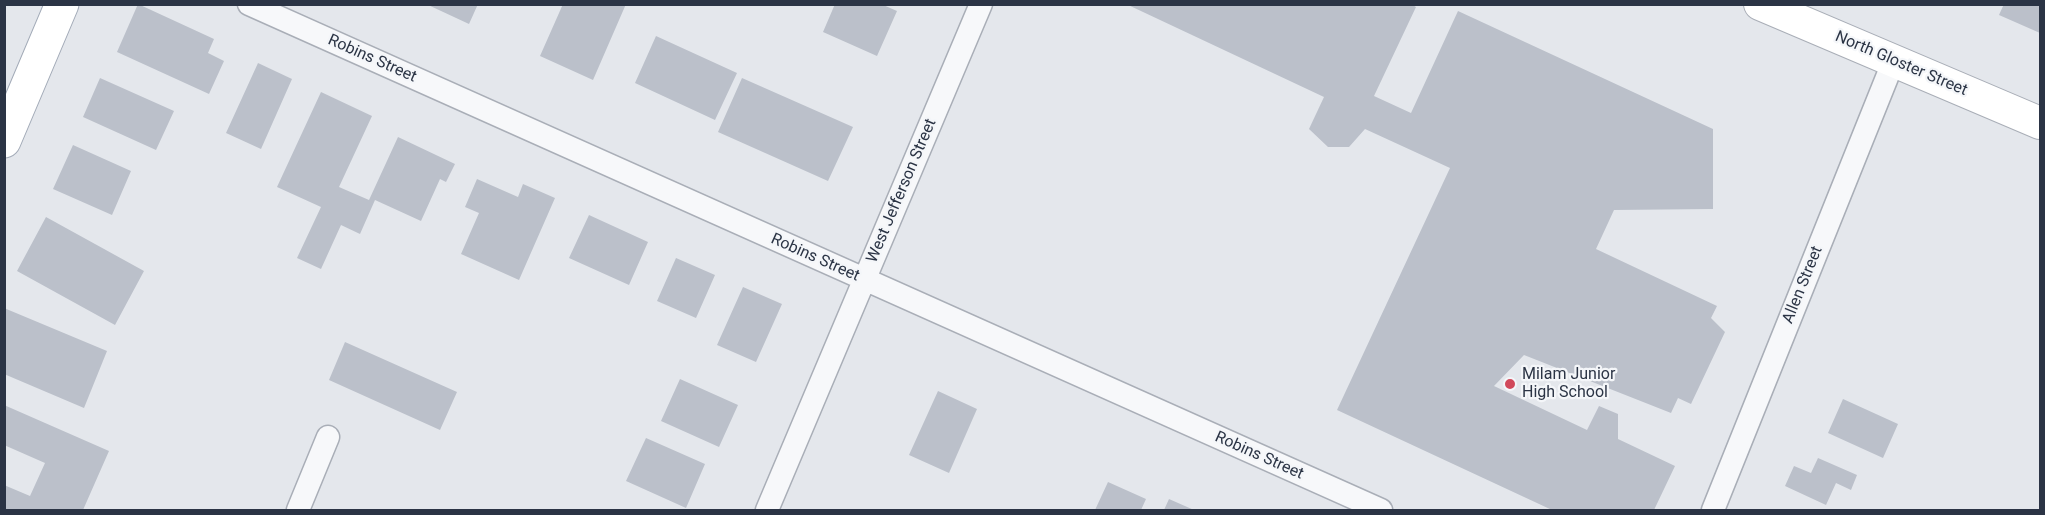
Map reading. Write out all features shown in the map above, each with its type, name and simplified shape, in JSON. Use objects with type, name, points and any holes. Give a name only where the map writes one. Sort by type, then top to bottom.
[{"type":"main road","points":[[4,141],[62,4]]},
{"type":"main road","name":"North Gloster Street","points":[[1760,4],[2040,123]]},
{"type":"street","name":"Robins Street","points":[[249,4],[1381,510]]},
{"type":"street","name":"West Jefferson Street","points":[[767,510],[981,4]]},
{"type":"street","name":"Allen Street","points":[[1713,510],[1894,60]]},
{"type":"street","points":[[298,510],[328,437]]},
{"type":"building","points":[[138,4],[214,39],[208,53],[224,61],[209,94],[117,52]]},
{"type":"building","points":[[426,4],[478,4],[469,24]]},
{"type":"building","points":[[563,4],[626,4],[593,80],[540,56]]},
{"type":"building","points":[[835,4],[881,4],[897,11],[877,56],[823,32]]},
{"type":"building","points":[[1126,4],[1411,4],[1416,7],[1374,96],[1411,113],[1458,11],[1713,129],[1713,209],[1614,210],[1596,249],[1717,306],[1711,318],[1725,332],[1691,404],[1678,398],[1671,413],[1524,355],[1494,386],[1587,430],[1599,406],[1618,414],[1618,439],[1675,466],[1654,510],[1552,510],[1337,410],[1450,168],[1365,129],[1349,147],[1328,147],[1309,129],[1324,97]]},
{"type":"building","points":[[2004,4],[2040,4],[2040,33],[1999,15]]},
{"type":"building","points":[[656,36],[737,73],[715,120],[635,83]]},
{"type":"building","points":[[258,63],[292,79],[261,149],[226,133]]},
{"type":"building","points":[[100,78],[174,111],[156,150],[83,117]]},
{"type":"building","points":[[742,78],[853,127],[828,181],[718,132]]},
{"type":"building","points":[[321,92],[372,116],[339,187],[369,200],[398,137],[455,164],[446,182],[440,179],[421,221],[375,200],[360,234],[341,225],[321,269],[297,258],[321,207],[277,187]]},
{"type":"building","points":[[73,145],[131,171],[112,215],[53,189]]},
{"type":"building","points":[[477,179],[518,197],[523,184],[555,198],[519,280],[461,254],[479,213],[465,207]]},
{"type":"building","points":[[589,215],[648,242],[629,285],[569,258]]},
{"type":"building","points":[[46,217],[144,271],[115,325],[17,271]]},
{"type":"building","points":[[676,258],[715,275],[696,318],[657,301]]},
{"type":"building","points":[[743,287],[782,304],[756,362],[717,345]]},
{"type":"building","points":[[4,308],[107,351],[84,408],[4,374]]},
{"type":"building","points":[[345,342],[457,392],[440,430],[329,380]]},
{"type":"building","points":[[680,379],[738,405],[719,447],[661,421]]},
{"type":"building","points":[[938,391],[977,409],[949,473],[909,455]]},
{"type":"building","points":[[1843,399],[1898,424],[1883,458],[1828,433]]},
{"type":"building","points":[[4,405],[109,451],[83,510],[4,510],[4,485],[30,496],[45,463],[4,445]]},
{"type":"building","points":[[646,438],[705,464],[686,508],[626,481]]},
{"type":"building","points":[[1818,458],[1857,475],[1851,490],[1836,483],[1826,505],[1785,486],[1794,466],[1811,473]]},
{"type":"building","points":[[1108,482],[1146,499],[1141,510],[1095,510]]},
{"type":"building","points":[[1169,499],[1194,510],[1164,510]]},
{"type":"place","name":"Milam Junior High School","points":[[1510,384]]}]
